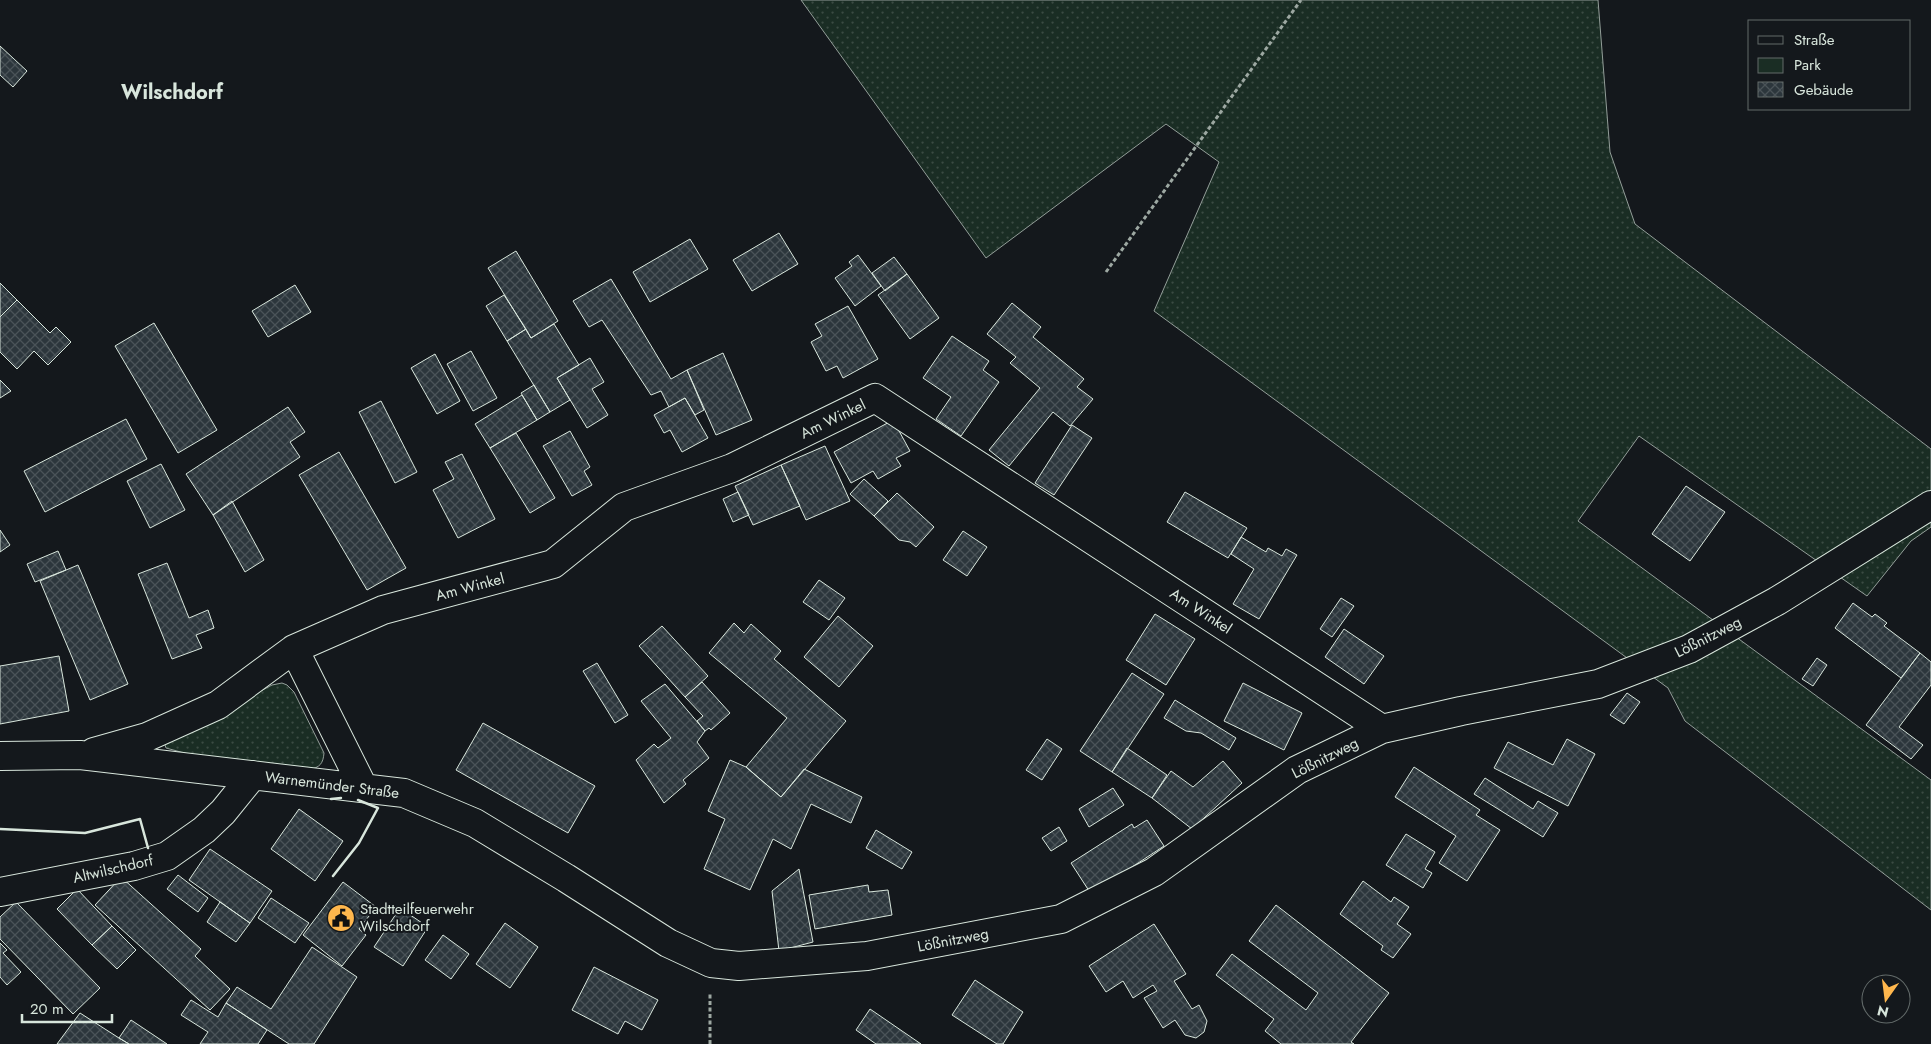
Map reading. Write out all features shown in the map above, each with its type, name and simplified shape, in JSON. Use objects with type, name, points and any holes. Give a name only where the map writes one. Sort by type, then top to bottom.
[{"type":"street","name":"Am Winkel","points":[[80,755],[147,737],[218,705],[294,649],[383,610],[553,564],[624,507],[732,468],[875,398],[1382,729]]},
{"type":"street","name":"Lößnitzweg","points":[[710,963],[738,966],[867,956],[1061,919],[1154,872],[1297,770],[1382,729],[1461,711],[1598,684],[1689,649],[1777,601],[1931,505]]},
{"type":"street","points":[[294,649],[363,787]]},
{"type":"street","name":"Warnemünder Straße","points":[[0,756],[80,755],[363,787],[475,823],[668,943],[710,963]]},
{"type":"street","name":"Altwilschdorf","points":[[19,893],[141,870],[209,832],[253,775]]},
{"type":"path","points":[[1106,272],[1301,0]]},
{"type":"path","points":[[710,1023],[710,1044]]},
{"type":"green space","points":[[801,0],[1598,0],[1610,152],[1635,224],[1931,449],[1931,527],[1911,541],[1867,596],[1639,436],[1578,521],[1931,780],[1931,910],[1685,721],[1668,688],[1154,311],[1219,162],[1166,124],[986,258]]},
{"type":"green space","points":[[282,683],[294,692],[324,753],[322,762],[316,768],[309,770],[199,757],[166,748],[164,742],[272,685]]},
{"type":"building","points":[[0,46],[27,71],[13,87],[0,75]]},
{"type":"building","points":[[779,233],[798,264],[752,291],[733,260]]},
{"type":"building","points":[[690,239],[708,269],[650,302],[633,272]]},
{"type":"building","points":[[516,251],[558,321],[531,338],[488,268]]},
{"type":"building","points":[[858,255],[881,286],[855,306],[835,278],[852,266],[849,262]]},
{"type":"building","points":[[894,257],[907,274],[885,291],[872,273]]},
{"type":"building","points":[[907,274],[939,318],[910,339],[878,295]]},
{"type":"building","points":[[611,279],[671,379],[687,370],[704,410],[695,415],[685,398],[669,407],[661,391],[651,395],[602,320],[589,327],[573,301]]},
{"type":"building","points":[[0,283],[17,300],[0,317]]},
{"type":"building","points":[[295,285],[311,312],[268,337],[252,311]]},
{"type":"building","points":[[504,295],[526,329],[507,341],[486,306]]},
{"type":"building","points":[[17,300],[50,333],[56,327],[71,342],[48,365],[34,351],[17,369],[0,352],[0,317]]},
{"type":"building","points":[[1012,303],[1041,327],[1033,337],[1084,379],[1077,387],[1093,399],[1070,426],[1053,412],[1009,466],[989,450],[1040,388],[1010,363],[1016,357],[987,334]]},
{"type":"building","points":[[848,306],[878,359],[843,378],[837,366],[826,371],[811,342],[822,336],[815,324]]},
{"type":"building","points":[[154,323],[217,430],[178,453],[115,346]]},
{"type":"building","points":[[554,324],[579,365],[557,378],[570,400],[550,412],[507,341],[526,329],[531,338]]},
{"type":"building","points":[[952,336],[989,361],[983,370],[999,382],[961,436],[936,419],[951,397],[923,378]]},
{"type":"building","points":[[471,351],[497,398],[473,411],[447,364]]},
{"type":"building","points":[[723,353],[752,420],[716,435],[687,370]]},
{"type":"building","points":[[435,354],[460,401],[437,414],[411,368]]},
{"type":"building","points":[[590,358],[604,382],[592,389],[608,415],[587,428],[557,378]]},
{"type":"building","points":[[0,380],[11,391],[0,398]]},
{"type":"building","points":[[534,385],[550,412],[537,420],[521,393]]},
{"type":"building","points":[[522,395],[537,420],[490,448],[475,424]]},
{"type":"building","points":[[685,398],[708,438],[682,452],[670,430],[664,433],[654,415]]},
{"type":"building","points":[[381,401],[417,472],[395,483],[359,412]]},
{"type":"building","points":[[288,407],[305,432],[290,442],[300,457],[213,515],[186,474]]},
{"type":"building","points":[[126,419],[147,459],[45,512],[24,471]]},
{"type":"building","points":[[893,420],[910,451],[896,458],[901,466],[878,479],[873,471],[851,483],[834,452]]},
{"type":"building","points":[[1072,425],[1092,438],[1054,495],[1035,483]]},
{"type":"building","points":[[570,431],[590,467],[584,471],[592,485],[572,496],[543,446]]},
{"type":"building","points":[[516,433],[555,498],[530,513],[490,448]]},
{"type":"building","points":[[825,446],[850,501],[806,520],[781,465]]},
{"type":"building","points":[[339,452],[406,568],[367,590],[299,475]]},
{"type":"building","points":[[462,454],[495,519],[458,538],[433,490],[454,479],[445,462]]},
{"type":"building","points":[[161,464],[185,510],[150,528],[127,481]]},
{"type":"building","points":[[781,465],[800,506],[753,525],[735,486]]},
{"type":"building","points":[[864,479],[888,501],[874,516],[850,494]]},
{"type":"building","points":[[1686,486],[1725,512],[1690,561],[1652,534]]},
{"type":"building","points":[[738,492],[749,515],[733,522],[723,499]]},
{"type":"building","points":[[1185,492],[1247,528],[1228,558],[1167,522]]},
{"type":"building","points":[[897,493],[934,527],[916,547],[910,542],[899,540],[874,516]]},
{"type":"building","points":[[232,501],[264,560],[245,572],[213,515]]},
{"type":"building","points":[[0,530],[10,545],[0,552]]},
{"type":"building","points":[[963,531],[987,547],[967,576],[943,560]]},
{"type":"building","points":[[1241,537],[1266,552],[1268,548],[1282,556],[1286,549],[1297,555],[1259,619],[1233,604],[1254,569],[1231,554]]},
{"type":"building","points":[[58,551],[66,570],[35,582],[27,564]]},
{"type":"building","points":[[167,563],[189,618],[208,610],[214,628],[196,635],[202,648],[172,659],[138,574]]},
{"type":"building","points":[[78,565],[128,684],[90,700],[40,581]]},
{"type":"building","points":[[819,580],[845,598],[829,620],[803,602]]},
{"type":"building","points":[[1341,598],[1354,606],[1332,637],[1320,629]]},
{"type":"building","points":[[1853,603],[1872,617],[1875,614],[1887,623],[1884,626],[1920,653],[1901,678],[1835,628]]},
{"type":"building","points":[[1155,614],[1195,639],[1166,685],[1126,660]]},
{"type":"building","points":[[838,616],[873,646],[839,687],[804,657]]},
{"type":"building","points":[[734,623],[744,633],[751,624],[781,651],[774,659],[846,721],[781,797],[746,767],[787,718],[709,653]]},
{"type":"building","points":[[662,626],[708,676],[685,697],[639,646]]},
{"type":"building","points":[[1344,629],[1384,656],[1364,684],[1325,657]]},
{"type":"building","points":[[1920,653],[1931,662],[1931,685],[1899,727],[1923,745],[1911,759],[1866,725]]},
{"type":"building","points":[[59,656],[69,711],[0,724],[0,666]]},
{"type":"building","points":[[1817,658],[1827,665],[1813,686],[1802,679]]},
{"type":"building","points":[[597,663],[628,715],[615,723],[583,671]]},
{"type":"building","points":[[1132,673],[1164,694],[1112,772],[1080,751]]},
{"type":"building","points":[[702,682],[730,713],[711,730],[709,728],[705,731],[697,721],[703,716],[685,697]]},
{"type":"building","points":[[1243,683],[1302,713],[1284,750],[1224,721]]},
{"type":"building","points":[[665,684],[705,731],[697,742],[709,758],[683,780],[686,784],[664,803],[636,760],[654,744],[658,748],[671,738],[641,701]]},
{"type":"building","points":[[1627,693],[1640,702],[1624,724],[1610,715]]},
{"type":"building","points":[[1175,700],[1236,738],[1229,750],[1201,733],[1186,731],[1164,718]]},
{"type":"building","points":[[483,723],[595,786],[568,833],[456,770]]},
{"type":"building","points":[[1047,739],[1062,749],[1042,780],[1026,770]]},
{"type":"building","points":[[1567,739],[1595,754],[1568,806],[1494,768],[1508,742],[1553,765]]},
{"type":"building","points":[[1127,748],[1167,775],[1152,798],[1112,772]]},
{"type":"building","points":[[730,760],[746,767],[781,797],[804,769],[862,797],[851,823],[811,804],[791,849],[773,839],[750,890],[704,869],[725,819],[708,811]]},
{"type":"building","points":[[1223,761],[1242,783],[1192,829],[1152,798],[1171,771],[1193,787]]},
{"type":"building","points":[[1414,767],[1480,810],[1476,815],[1500,830],[1467,881],[1439,863],[1456,836],[1395,797]]},
{"type":"building","points":[[1485,778],[1533,809],[1538,801],[1558,813],[1543,837],[1474,794]]},
{"type":"building","points":[[1113,788],[1124,805],[1089,827],[1079,809]]},
{"type":"building","points":[[299,809],[343,841],[315,881],[271,849]]},
{"type":"building","points":[[1147,820],[1164,846],[1091,894],[1071,863],[1132,824],[1134,828]]},
{"type":"building","points":[[1059,827],[1067,841],[1051,851],[1042,838]]},
{"type":"building","points":[[876,830],[912,852],[902,869],[866,848]]},
{"type":"building","points":[[1406,834],[1435,852],[1425,869],[1432,873],[1423,888],[1386,865]]},
{"type":"building","points":[[210,849],[272,891],[250,923],[189,880]]},
{"type":"building","points":[[799,869],[813,942],[779,951],[772,891]]},
{"type":"building","points":[[178,875],[208,898],[198,912],[167,889]]},
{"type":"building","points":[[121,877],[201,949],[195,956],[230,989],[210,1010],[95,905]]},
{"type":"building","points":[[1363,881],[1391,902],[1394,897],[1409,907],[1397,924],[1411,934],[1393,958],[1381,950],[1383,946],[1340,914]]},
{"type":"building","name":"Stadtteilfeuerwehr Wilschdorf","points":[[343,882],[376,907],[359,929],[366,935],[342,966],[303,935]]},
{"type":"building","points":[[868,885],[869,892],[888,890],[892,915],[815,929],[809,895]]},
{"type":"building","points":[[77,889],[112,926],[92,945],[57,909]]},
{"type":"building","points":[[271,898],[309,923],[295,943],[258,918]]},
{"type":"building","points":[[16,902],[100,988],[73,1014],[0,939],[0,917]]},
{"type":"building","points":[[220,902],[250,923],[236,942],[207,922]]},
{"type":"building","points":[[1276,905],[1389,993],[1351,1042],[1354,1044],[1281,1044],[1265,1031],[1274,1019],[1216,975],[1232,954],[1306,1010],[1318,993],[1249,941]]},
{"type":"building","points":[[400,908],[428,927],[403,966],[374,947]]},
{"type":"building","points":[[505,923],[538,947],[510,988],[476,964]]},
{"type":"building","points":[[1154,924],[1186,974],[1174,981],[1192,1009],[1199,1005],[1207,1021],[1204,1032],[1196,1038],[1185,1035],[1175,1020],[1163,1028],[1144,998],[1157,991],[1153,985],[1133,998],[1123,981],[1106,992],[1089,966]]},
{"type":"building","points":[[112,926],[136,950],[117,969],[92,945]]},
{"type":"building","points":[[443,935],[469,954],[451,979],[425,960]]},
{"type":"building","points":[[0,943],[7,950],[3,953],[21,972],[7,985],[0,977]]},
{"type":"building","points":[[312,947],[357,977],[314,1044],[289,1044],[226,1003],[237,987],[271,1009]]},
{"type":"building","points":[[594,967],[658,1000],[642,1030],[625,1021],[618,1034],[572,1010]]},
{"type":"building","points":[[975,980],[1023,1012],[1003,1044],[997,1044],[952,1015]]},
{"type":"building","points":[[191,1000],[218,1017],[226,1003],[267,1030],[258,1044],[200,1044],[208,1032],[181,1015]]},
{"type":"building","points":[[870,1009],[921,1044],[876,1044],[856,1030]]},
{"type":"building","points":[[80,1013],[119,1038],[129,1044],[57,1044]]},
{"type":"building","points":[[131,1020],[167,1044],[129,1044],[119,1038]]},
{"type":"wall","points":[[331,799],[341,798]]},
{"type":"wall","points":[[333,876],[359,843],[378,808],[358,800]]},
{"type":"wall","points":[[0,829],[85,833],[140,819],[148,848]]},
{"type":"place","name":"Stadtteilfeuerwehr Wilschdorf","points":[[341,918]]},
{"type":"district","name":"Wilschdorf","points":[[172,92]]}]
